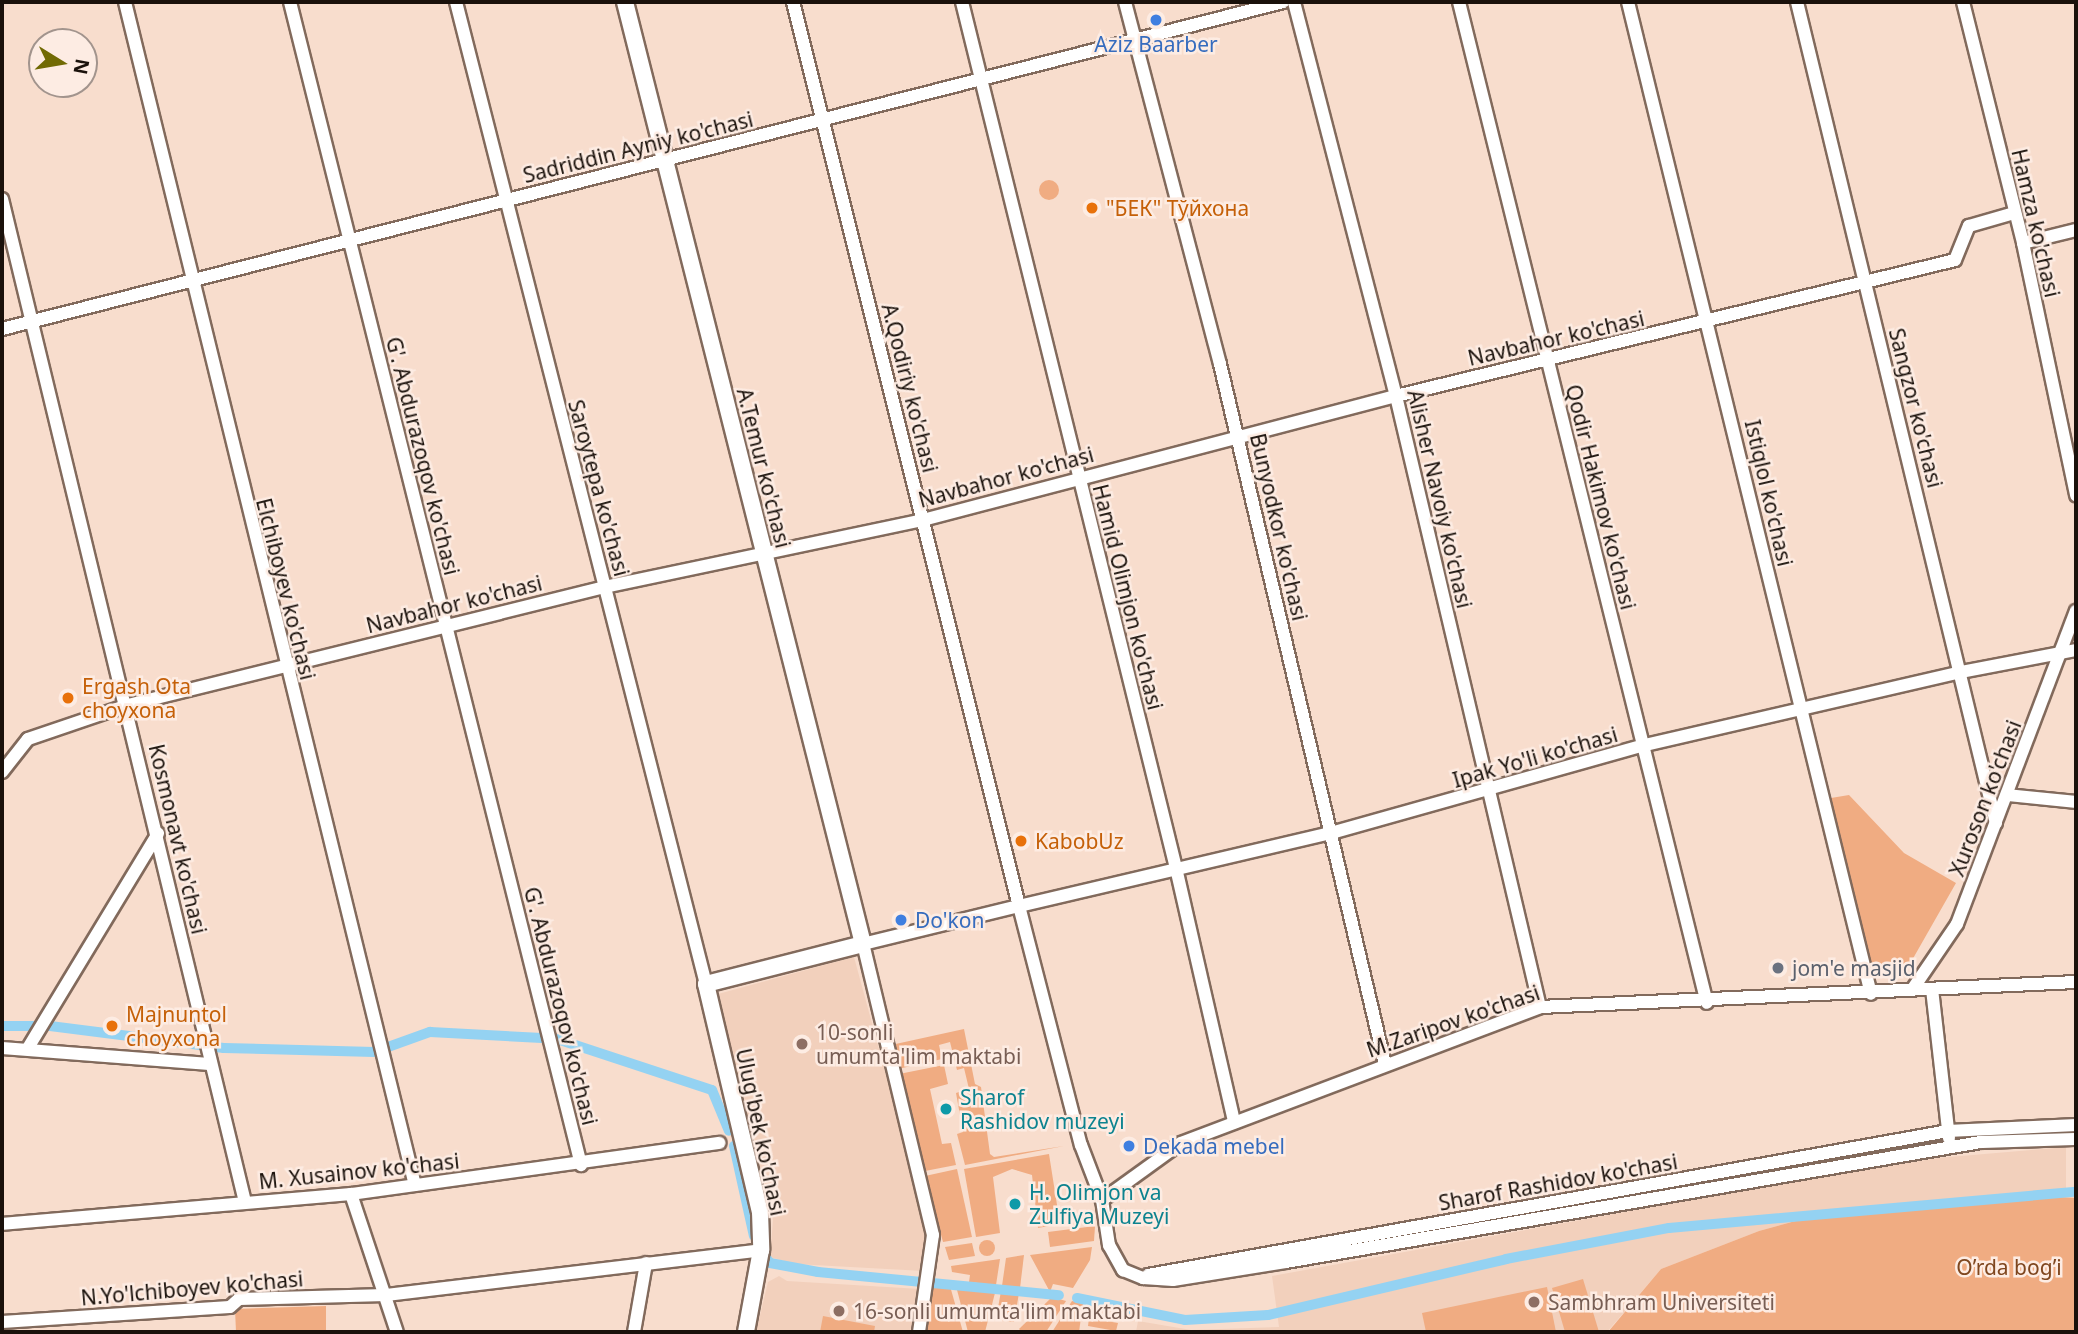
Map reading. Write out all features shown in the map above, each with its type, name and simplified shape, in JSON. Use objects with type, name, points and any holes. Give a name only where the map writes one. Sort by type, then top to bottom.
[{"type":"main road","name":"A.Temur ko'chasi","points":[[625,2],[863,944]]},
{"type":"main road","points":[[706,984],[863,944]]},
{"type":"main road","name":"Ulug'bek ko'chasi","points":[[706,984],[760,1212],[761,1251],[746,1332]]},
{"type":"street","name":"Elchiboyev ko'chasi","points":[[125,2],[285,667],[415,1185]]},
{"type":"street","name":"G'. Abdurazoqov ko'chasi","points":[[290,2],[581,1165]]},
{"type":"street","name":"Saroytepa ko'chasi","points":[[456,2],[706,984]]},
{"type":"street","name":"A.Qodiriy ko'chasi","points":[[793,2],[1019,906],[1081,1145],[1102,1200]]},
{"type":"street","name":"Hamid Olimjon ko'chasi","points":[[961,2],[1176,868],[1234,1122]]},
{"type":"street","name":"Bunyodkor ko'chasi","points":[[1125,2],[1238,437],[1385,1064]]},
{"type":"street","name":"Sadriddin Ayniy ko'chasi","points":[[2,329],[191,283],[1283,2]]},
{"type":"street","name":"Alisher Navoiy ko'chasi","points":[[1294,2],[1396,396],[1541,1007]]},
{"type":"street","name":"Qodir Hakimov ko'chasi","points":[[1459,2],[1707,1003]]},
{"type":"street","name":"Istiqlol ko'chasi","points":[[1628,2],[1709,322],[1871,994]]},
{"type":"street","name":"Sangzor ko'chasi","points":[[1797,2],[1996,823]]},
{"type":"street","name":"Hamza ko'chasi","points":[[1963,2],[2023,243],[2076,495]]},
{"type":"street","name":"Kosmonavt ko'chasi","points":[[2,200],[128,705],[209,1063],[245,1202]]},
{"type":"street","name":"Navbahor ko'chasi","points":[[2,772],[28,739],[128,705],[605,587],[765,556],[923,520],[1396,396],[1955,260],[1969,226],[2014,213]]},
{"type":"street","points":[[2023,243],[2076,230]]},
{"type":"street","name":"Xuroson ko'chasi","points":[[1912,990],[1957,924],[2007,796],[2070,650],[2076,611]]},
{"type":"street","name":"Ipak Yo'li ko'chasi","points":[[863,944],[1331,833],[1488,792],[1645,745],[1961,672],[2070,650]]},
{"type":"street","points":[[2007,796],[2076,802]]},
{"type":"street","points":[[28,1048],[158,833]]},
{"type":"street","points":[[863,944],[933,1235],[931,1266],[919,1332]]},
{"type":"street","name":"M.Zaripov ko'chasi","points":[[1102,1200],[1181,1143],[1541,1007],[1707,1003],[2076,982]]},
{"type":"street","points":[[1932,989],[1950,1147]]},
{"type":"street","points":[[2,1048],[209,1063]]},
{"type":"street","name":"Sharof Rashidov ko'chasi","points":[[1143,1278],[1948,1132],[2076,1125]]},
{"type":"street","points":[[1102,1200],[1108,1245],[1123,1270],[1143,1278],[1173,1280],[1950,1147],[2076,1139]]},
{"type":"street","name":"M. Xusainov ko'chasi","points":[[2,1224],[351,1194],[581,1165],[719,1143]]},
{"type":"street","points":[[351,1194],[397,1332]]},
{"type":"street","points":[[386,1295],[761,1251]]},
{"type":"street","points":[[634,1332],[646,1263]]},
{"type":"street","name":"N.Yo'lchiboyev ko'chasi","points":[[2,1322],[230,1307],[239,1299],[386,1295]]},
{"type":"shaded area","points":[[854,957],[930,1237],[924,1271],[795,1264],[770,1257],[773,1220],[718,994]]},
{"type":"shaded area","points":[[2066,1147],[2066,1193],[1799,1220],[1759,1231],[1661,1269],[1607,1332],[1136,1332],[1138,1321],[1191,1330],[1279,1327],[1272,1276],[1938,1158]]},
{"type":"shaded area","name":"16-sonli umumta'lim maktabi","points":[[779,1276],[787,1281],[920,1289],[913,1332],[756,1332],[768,1282]]},
{"type":"green space","points":[[1049,180],[1056,183],[1059,190],[1056,197],[1049,200],[1042,197],[1039,190],[1042,183]]},
{"type":"green space","points":[[1849,795],[1904,853],[1956,883],[1911,962],[1874,973],[1829,812],[1831,798]]},
{"type":"green space","points":[[964,1029],[975,1084],[981,1087],[990,1154],[994,1157],[1064,1146],[965,1165],[957,1134],[963,1132],[956,1093],[969,1089],[964,1068],[957,1070],[950,1042],[939,1045],[942,1059],[898,1069],[891,1045]]},
{"type":"green space","points":[[944,1065],[948,1084],[930,1089],[942,1144],[951,1143],[956,1165],[925,1171],[899,1074]]},
{"type":"green space","points":[[1049,1154],[1060,1224],[1038,1228],[1032,1175],[1012,1169],[993,1177],[1000,1233],[976,1237],[964,1169]]},
{"type":"green space","points":[[957,1169],[972,1237],[943,1242],[925,1176]]},
{"type":"green space","name":"O’rda bog’i","points":[[2044,1196],[2076,1198],[2076,1332],[1608,1332],[1661,1269],[1759,1231],[1799,1220]]},
{"type":"green space","points":[[1095,1226],[1094,1241],[1050,1247],[1048,1232]]},
{"type":"green space","points":[[984,1240],[990,1240],[995,1248],[993,1254],[984,1256],[979,1251],[979,1245]]},
{"type":"green space","points":[[972,1243],[975,1256],[949,1260],[945,1247]]},
{"type":"green space","points":[[1092,1247],[1090,1260],[1073,1288],[1053,1284],[1050,1292],[1030,1255]]},
{"type":"green space","points":[[1024,1255],[1020,1288],[1002,1286],[1006,1258]]},
{"type":"green space","points":[[1000,1259],[996,1285],[969,1282],[970,1275],[952,1272],[951,1266]]},
{"type":"green space","points":[[1583,1279],[1599,1332],[1565,1332],[1552,1288]]},
{"type":"green space","points":[[932,1284],[950,1286],[963,1332],[925,1332]]},
{"type":"green space","points":[[956,1286],[996,1289],[985,1332],[968,1332]]},
{"type":"green space","points":[[1547,1287],[1556,1332],[1426,1332],[1422,1313]]},
{"type":"green space","points":[[1001,1291],[1019,1293],[1014,1322],[996,1319]]},
{"type":"green space","points":[[1052,1297],[1066,1301],[1046,1332],[1022,1332],[1019,1329]]},
{"type":"green space","points":[[1072,1301],[1083,1303],[1079,1332],[1052,1332]]},
{"type":"green space","points":[[326,1306],[326,1332],[236,1332],[235,1309]]},
{"type":"green space","points":[[823,1316],[875,1326],[874,1332],[820,1332]]},
{"type":"green space","points":[[1089,1318],[1118,1323],[1116,1331],[1088,1326]]},
{"type":"waterway","points":[[2,1026],[33,1026]]},
{"type":"waterway","points":[[50,1026],[224,1048],[374,1052]]},
{"type":"waterway","points":[[388,1047],[430,1032],[542,1038]]},
{"type":"waterway","points":[[557,1039],[712,1090],[729,1131]]},
{"type":"waterway","points":[[734,1146],[754,1236]]},
{"type":"waterway","points":[[1077,1298],[1185,1320],[1268,1315],[1506,1259],[1669,1228],[2076,1192]]},
{"type":"waterway","points":[[767,1259],[770,1263],[818,1272],[1059,1295]]},
{"type":"place","name":"Aziz Baarber","points":[[1156,20]]},
{"type":"place","name":"\"БЕК\" Тўйхона","points":[[1092,208]]},
{"type":"place","name":"Ergash Ota choyxona","points":[[68,698]]},
{"type":"place","name":"KabobUz","points":[[1021,841]]},
{"type":"place","name":"Do'kon","points":[[901,920]]},
{"type":"place","name":"jom'e masjid","points":[[1778,968]]},
{"type":"place","name":"Majnuntol choyxona","points":[[112,1026]]},
{"type":"place","name":"10-sonli umumta'lim maktabi","points":[[802,1044]]},
{"type":"place","name":"Sharof Rashidov muzeyi","points":[[946,1109]]},
{"type":"place","name":"Dekada mebel","points":[[1129,1146]]},
{"type":"place","name":"H. Olimjon va Zulfiya Muzeyi","points":[[1015,1204]]},
{"type":"place","name":"Sambhram Universiteti","points":[[1534,1302]]},
{"type":"place","name":"16-sonli umumta'lim maktabi","points":[[839,1311]]}]
